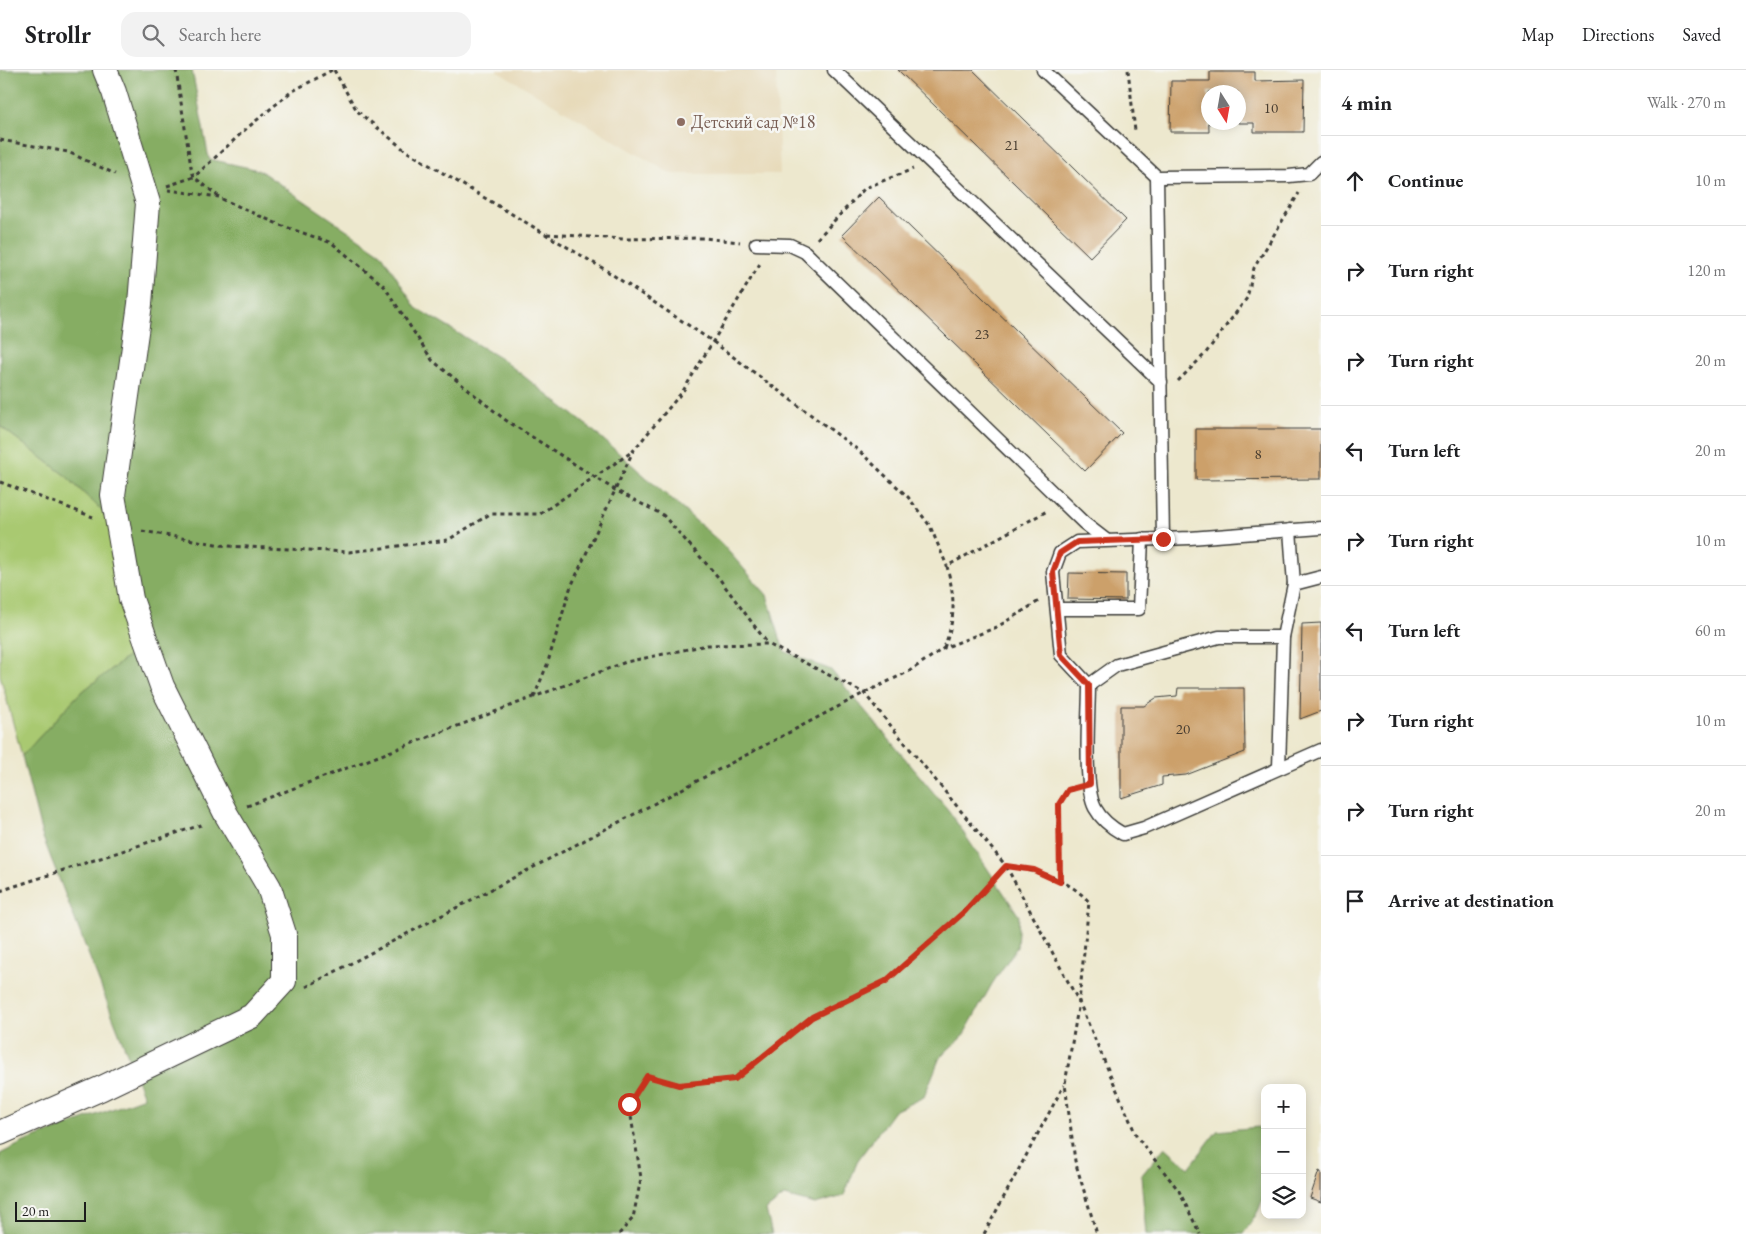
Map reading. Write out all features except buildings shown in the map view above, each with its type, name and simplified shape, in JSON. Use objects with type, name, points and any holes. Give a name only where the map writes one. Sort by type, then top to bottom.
[{"type":"street","points":[[0,1133],[102,1088],[252,1016],[284,981],[284,934],[269,887],[227,815],[162,686],[131,599],[113,495],[140,304],[150,188],[105,70]]},
{"type":"lane","points":[[834,70],[1161,382]]},
{"type":"lane","points":[[1043,70],[1157,177],[1309,174],[1321,162]]},
{"type":"lane","points":[[1157,177],[1163,539]]},
{"type":"lane","points":[[756,244],[790,245],[805,252],[1062,502],[1106,540]]},
{"type":"lane","points":[[1321,528],[1163,539],[1077,542],[1060,553],[1053,572],[1061,655],[1089,685],[1090,784],[1095,807],[1110,827],[1123,834],[1144,828],[1321,750]]},
{"type":"lane","points":[[1279,768],[1282,637],[1294,584],[1290,530]]},
{"type":"lane","points":[[1057,609],[1139,609],[1142,539]]},
{"type":"lane","points":[[1294,584],[1321,577]]},
{"type":"lane","points":[[1089,685],[1117,665],[1219,637],[1282,637]]},
{"type":"path","points":[[176,70],[194,177],[219,197],[280,225],[332,243],[384,286],[432,360],[504,419],[615,490],[663,515],[718,577],[768,644],[864,693],[1006,866],[1079,1002],[1136,1137],[1178,1190],[1198,1234]]},
{"type":"path","points":[[150,188],[194,177],[246,129],[291,92],[333,70],[358,111],[406,151],[604,269],[712,341],[858,450],[908,497],[930,526],[948,566],[953,593],[953,625],[944,648]]},
{"type":"path","points":[[1128,70],[1128,89],[1140,162]]},
{"type":"path","points":[[0,140],[68,152],[150,188],[219,197]]},
{"type":"path","points":[[805,252],[865,188],[930,163]]},
{"type":"path","points":[[1161,400],[1205,354],[1247,298],[1254,268],[1290,211],[1309,174]]},
{"type":"path","points":[[546,234],[623,239],[704,238],[756,244]]},
{"type":"path","points":[[534,698],[547,665],[570,589],[633,451],[683,391],[772,244]]},
{"type":"path","points":[[0,482],[119,527],[227,546],[349,552],[448,540],[490,514],[540,514],[633,451]]},
{"type":"path","points":[[948,566],[1062,502]]},
{"type":"path","points":[[305,988],[864,693],[908,672],[944,648],[997,627],[1054,592]]},
{"type":"path","points":[[0,891],[227,815],[626,662],[706,645],[768,644]]},
{"type":"path","points":[[1060,882],[1059,804],[1068,790],[1090,784]]},
{"type":"path","points":[[1006,866],[1034,870],[1078,890],[1089,902],[1079,1002],[1065,1084],[1074,1161],[1097,1234]]},
{"type":"path","points":[[619,1234],[633,1218],[641,1178],[629,1104],[647,1076],[679,1085],[735,1079],[812,1017],[886,981],[964,912],[1006,866]]},
{"type":"path","points":[[984,1234],[1065,1084]]},
{"type":"shaded area","name":"Детский сад №18","points":[[496,70],[776,70],[780,174],[671,174]]},
{"type":"green space","points":[[0,70],[192,70],[209,159],[259,170],[381,253],[416,308],[503,360],[589,427],[721,543],[767,595],[784,651],[831,670],[949,811],[1019,916],[1017,947],[992,984],[963,1036],[940,1057],[924,1097],[894,1111],[858,1160],[844,1196],[815,1204],[784,1196],[766,1210],[772,1234],[0,1234],[0,1154],[24,1142],[144,1097],[42,835],[22,756],[79,694],[147,642],[119,527],[66,476],[0,426]]},
{"type":"green space","points":[[0,426],[66,476],[119,527],[147,642],[79,694],[22,756],[0,675]]},
{"type":"green space","points":[[1259,1127],[1261,1133],[1261,1204],[1253,1220],[1243,1234],[1146,1234],[1141,1176],[1165,1147],[1189,1168],[1217,1131]]},
{"type":"place","name":"Детский сад №18","points":[[681,122]]},
{"type":"route","points":[[629,1104],[647,1076],[679,1085],[735,1079],[812,1017],[886,981],[964,912],[1006,866],[1034,870],[1060,882],[1059,804],[1068,790],[1090,784],[1089,685],[1061,655],[1053,572],[1060,553],[1077,542],[1163,539]]}]
